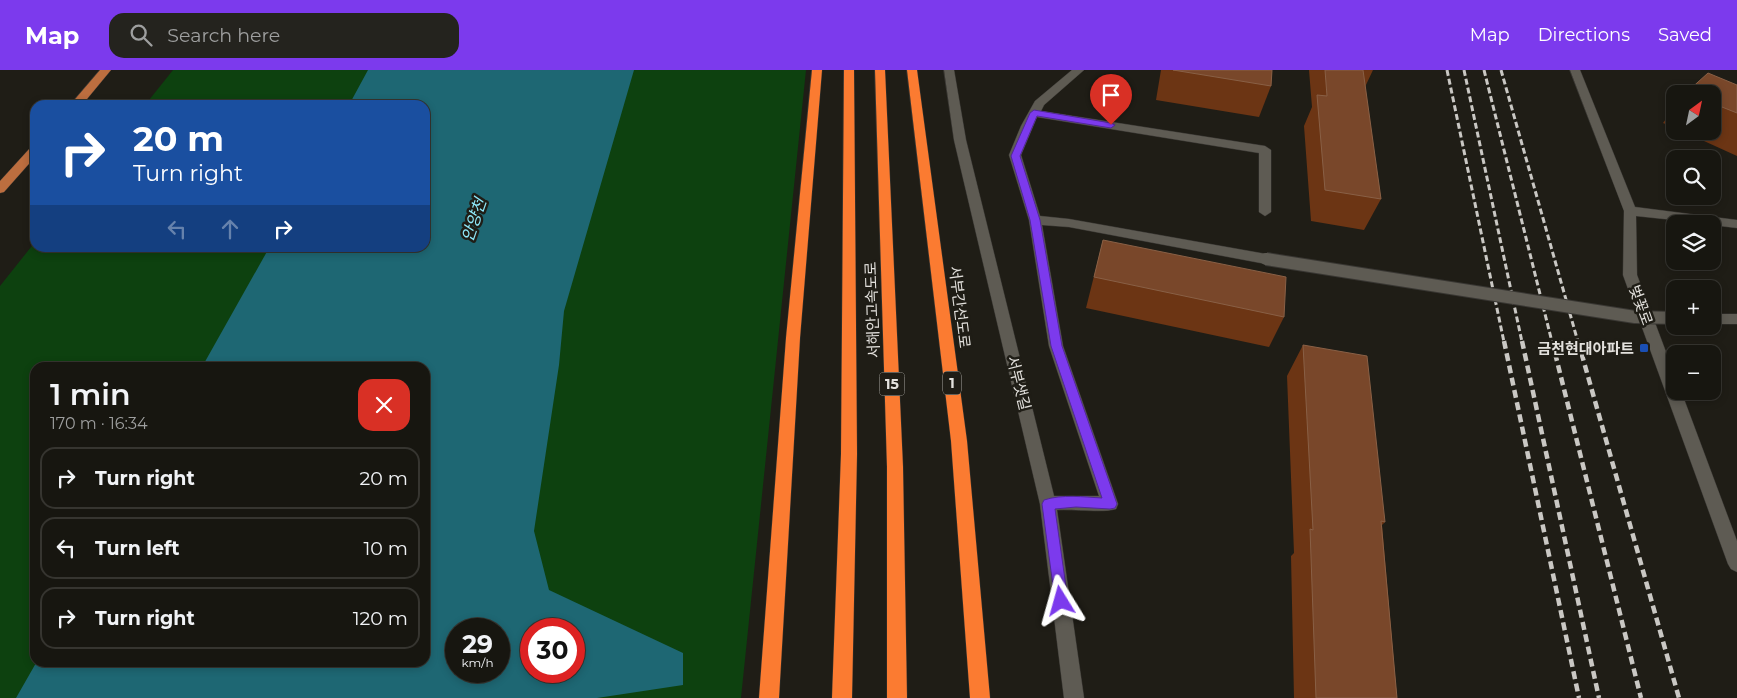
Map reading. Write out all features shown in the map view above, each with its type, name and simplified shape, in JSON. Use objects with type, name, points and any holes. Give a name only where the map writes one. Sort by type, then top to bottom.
[{"type":"highway","points":[[769,698],[793,338],[817,70]]},
{"type":"highway","name":"서해안고속도로","points":[[842,698],[849,454],[849,70]]},
{"type":"highway","name":"서해안고속도로","points":[[880,70],[896,467],[897,698]]},
{"type":"highway","name":"서부간선도로","points":[[912,70],[959,441],[980,698]]},
{"type":"main road","points":[[80,100],[106,70]]},
{"type":"main road","points":[[0,189],[30,156]]},
{"type":"street","name":"서부샛길","points":[[949,70],[960,140],[1048,504],[1074,698]]},
{"type":"street","points":[[1048,504],[1076,502],[1110,504],[1056,346],[1035,220],[1015,156],[1039,103],[1079,70]]},
{"type":"street","name":"벚꽃로","points":[[1575,70],[1630,211],[1630,275],[1737,564]]},
{"type":"street","points":[[1034,113],[1265,150],[1265,212]]},
{"type":"street","points":[[1630,211],[1737,224]]},
{"type":"street","points":[[1035,220],[1068,223],[1266,259],[1635,317],[1666,318]]},
{"type":"street","points":[[1721,319],[1736,319]]},
{"type":"green space","points":[[173,70],[806,70],[741,698],[0,698],[0,286],[30,248],[30,252],[430,252],[430,100],[149,100]]},
{"type":"water","name":"안양천","points":[[368,70],[634,70],[564,311],[559,365],[534,531],[549,590],[683,653],[683,685],[597,698],[16,698],[34,667],[430,667],[430,362],[205,362],[267,252],[430,252],[430,100],[352,100]]},
{"type":"building","points":[[1173,70],[1272,70],[1271,86]]},
{"type":"building","points":[[1325,70],[1363,70],[1381,199],[1325,190],[1317,95],[1327,96]]},
{"type":"building","points":[[1708,73],[1737,85],[1737,113],[1721,107],[1721,85],[1695,85]]},
{"type":"building","points":[[1103,240],[1286,277],[1284,317],[1094,277]]},
{"type":"building","points":[[1303,345],[1367,356],[1385,522],[1381,521],[1397,698],[1316,698],[1310,529],[1313,530]]},
{"type":"railway","points":[[1447,70],[1504,342]]},
{"type":"railway","points":[[1464,70],[1522,342]]},
{"type":"railway","points":[[1484,70],[1552,342]]},
{"type":"railway","points":[[1501,70],[1578,342]]},
{"type":"railway","points":[[1504,341],[1579,698]]},
{"type":"railway","points":[[1522,341],[1599,698]]},
{"type":"railway","points":[[1552,341],[1641,698]]},
{"type":"railway","points":[[1578,341],[1679,698]]},
{"type":"place","name":"금천현대아파트","points":[[1644,348]]},
{"type":"route","points":[[1061,601],[1048,504],[1076,502],[1110,504],[1056,346],[1035,220],[1015,156],[1034,113],[1111,125]]}]
